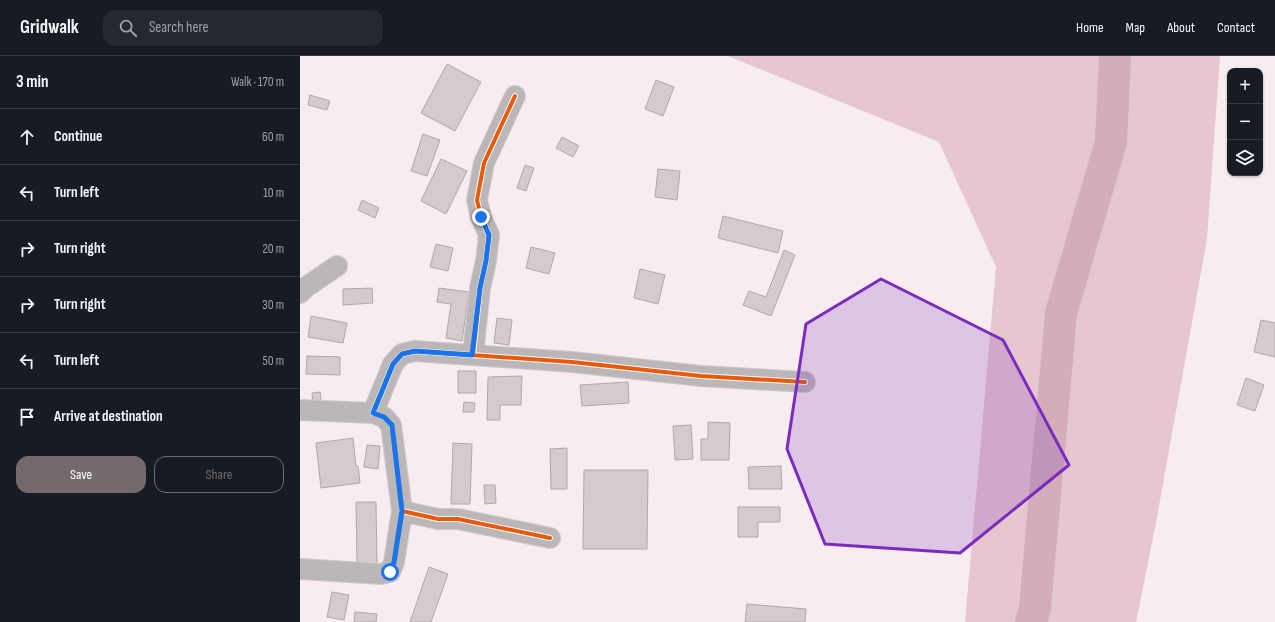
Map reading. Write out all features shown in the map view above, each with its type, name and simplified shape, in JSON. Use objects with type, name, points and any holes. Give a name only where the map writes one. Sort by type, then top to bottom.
[{"type":"street","points":[[472,355],[480,288],[486,261],[489,235],[481,217],[477,200],[484,163],[515,96]]},
{"type":"street","points":[[300,294],[306,287],[337,266]]},
{"type":"street","points":[[373,413],[393,364],[402,354],[415,351],[572,362],[701,376],[805,382]]},
{"type":"street","points":[[300,410],[373,413],[384,417],[392,425],[402,511],[394,562],[390,572],[381,574],[300,569]]},
{"type":"street","points":[[402,511],[438,519],[458,519],[550,538]]},
{"type":"highlighted area","points":[[881,279],[1003,340],[1069,465],[960,553],[825,544],[787,449],[806,324]]},
{"type":"shaded area","points":[[728,56],[1220,56],[1207,239],[1157,517],[1136,622],[965,622],[996,267],[939,142]]},
{"type":"building","points":[[447,64],[481,82],[455,131],[421,113]]},
{"type":"building","points":[[656,80],[674,87],[663,116],[645,109]]},
{"type":"building","points":[[310,95],[330,101],[327,110],[308,105]]},
{"type":"building","points":[[423,134],[440,140],[427,176],[411,171]]},
{"type":"building","points":[[562,137],[579,146],[573,157],[556,148]]},
{"type":"building","points":[[441,159],[467,171],[446,214],[421,201]]},
{"type":"building","points":[[525,165],[534,168],[526,191],[517,188]]},
{"type":"building","points":[[658,169],[680,171],[677,200],[655,197]]},
{"type":"building","points":[[362,200],[379,208],[375,218],[358,210]]},
{"type":"building","points":[[723,216],[783,231],[778,253],[718,238]]},
{"type":"building","points":[[436,244],[453,248],[448,271],[430,267]]},
{"type":"building","points":[[531,247],[555,253],[549,274],[526,268]]},
{"type":"building","points":[[784,250],[795,255],[771,316],[743,305],[749,291],[766,297]]},
{"type":"building","points":[[640,269],[665,275],[658,304],[634,298]]},
{"type":"building","points":[[372,288],[373,303],[343,305],[343,289]]},
{"type":"building","points":[[439,288],[469,292],[462,341],[446,338],[451,304],[437,302]]},
{"type":"building","points":[[311,316],[347,323],[343,343],[308,337]]},
{"type":"building","points":[[497,318],[512,320],[509,345],[494,343]]},
{"type":"building","points":[[1261,320],[1275,323],[1275,357],[1254,352]]},
{"type":"building","points":[[307,356],[340,357],[340,375],[306,374]]},
{"type":"building","points":[[458,371],[476,371],[476,393],[458,393]]},
{"type":"building","points":[[522,376],[521,405],[500,405],[500,420],[487,420],[488,377]]},
{"type":"building","points":[[1246,378],[1264,385],[1255,411],[1237,405]]},
{"type":"building","points":[[628,382],[629,403],[582,406],[580,385]]},
{"type":"building","points":[[320,392],[322,405],[313,406],[312,393]]},
{"type":"building","points":[[464,402],[475,403],[474,412],[463,412]]},
{"type":"building","points":[[708,422],[730,423],[729,460],[701,460],[701,439],[708,439]]},
{"type":"building","points":[[691,425],[693,459],[675,460],[673,426]]},
{"type":"building","points":[[353,438],[356,466],[358,466],[360,483],[321,488],[316,443]]},
{"type":"building","points":[[453,443],[472,444],[470,504],[451,504]]},
{"type":"building","points":[[367,445],[380,446],[378,469],[364,467]]},
{"type":"building","points":[[567,448],[567,489],[551,489],[550,449]]},
{"type":"building","points":[[781,466],[782,489],[749,489],[748,467]]},
{"type":"building","points":[[584,470],[648,470],[647,549],[583,549]]},
{"type":"building","points":[[484,485],[495,485],[496,503],[485,504]]},
{"type":"building","points":[[356,502],[376,502],[377,564],[357,565]]},
{"type":"building","points":[[738,507],[780,507],[780,522],[758,522],[758,537],[738,537]]},
{"type":"building","points":[[429,567],[448,574],[431,622],[410,622]]},
{"type":"building","points":[[332,592],[349,595],[344,620],[327,617]]},
{"type":"building","points":[[747,604],[806,609],[805,622],[745,622]]},
{"type":"building","points":[[355,612],[377,614],[376,622],[354,622]]},
{"type":"waterway","points":[[1031,622],[1035,608],[1061,313],[1111,142],[1115,56]]},
{"type":"cycle path","points":[[473,355],[480,288],[486,261],[489,235],[481,217],[477,200],[484,163],[515,96]]},
{"type":"cycle path","points":[[373,413],[393,364],[402,354],[415,351],[572,362],[701,376],[805,382]]},
{"type":"cycle path","points":[[402,511],[438,519],[458,519],[550,538]]},
{"type":"route","points":[[390,572],[394,562],[402,511],[392,425],[384,417],[373,413],[393,364],[402,354],[415,351],[472,355],[480,288],[486,261],[489,235],[481,217]]}]
